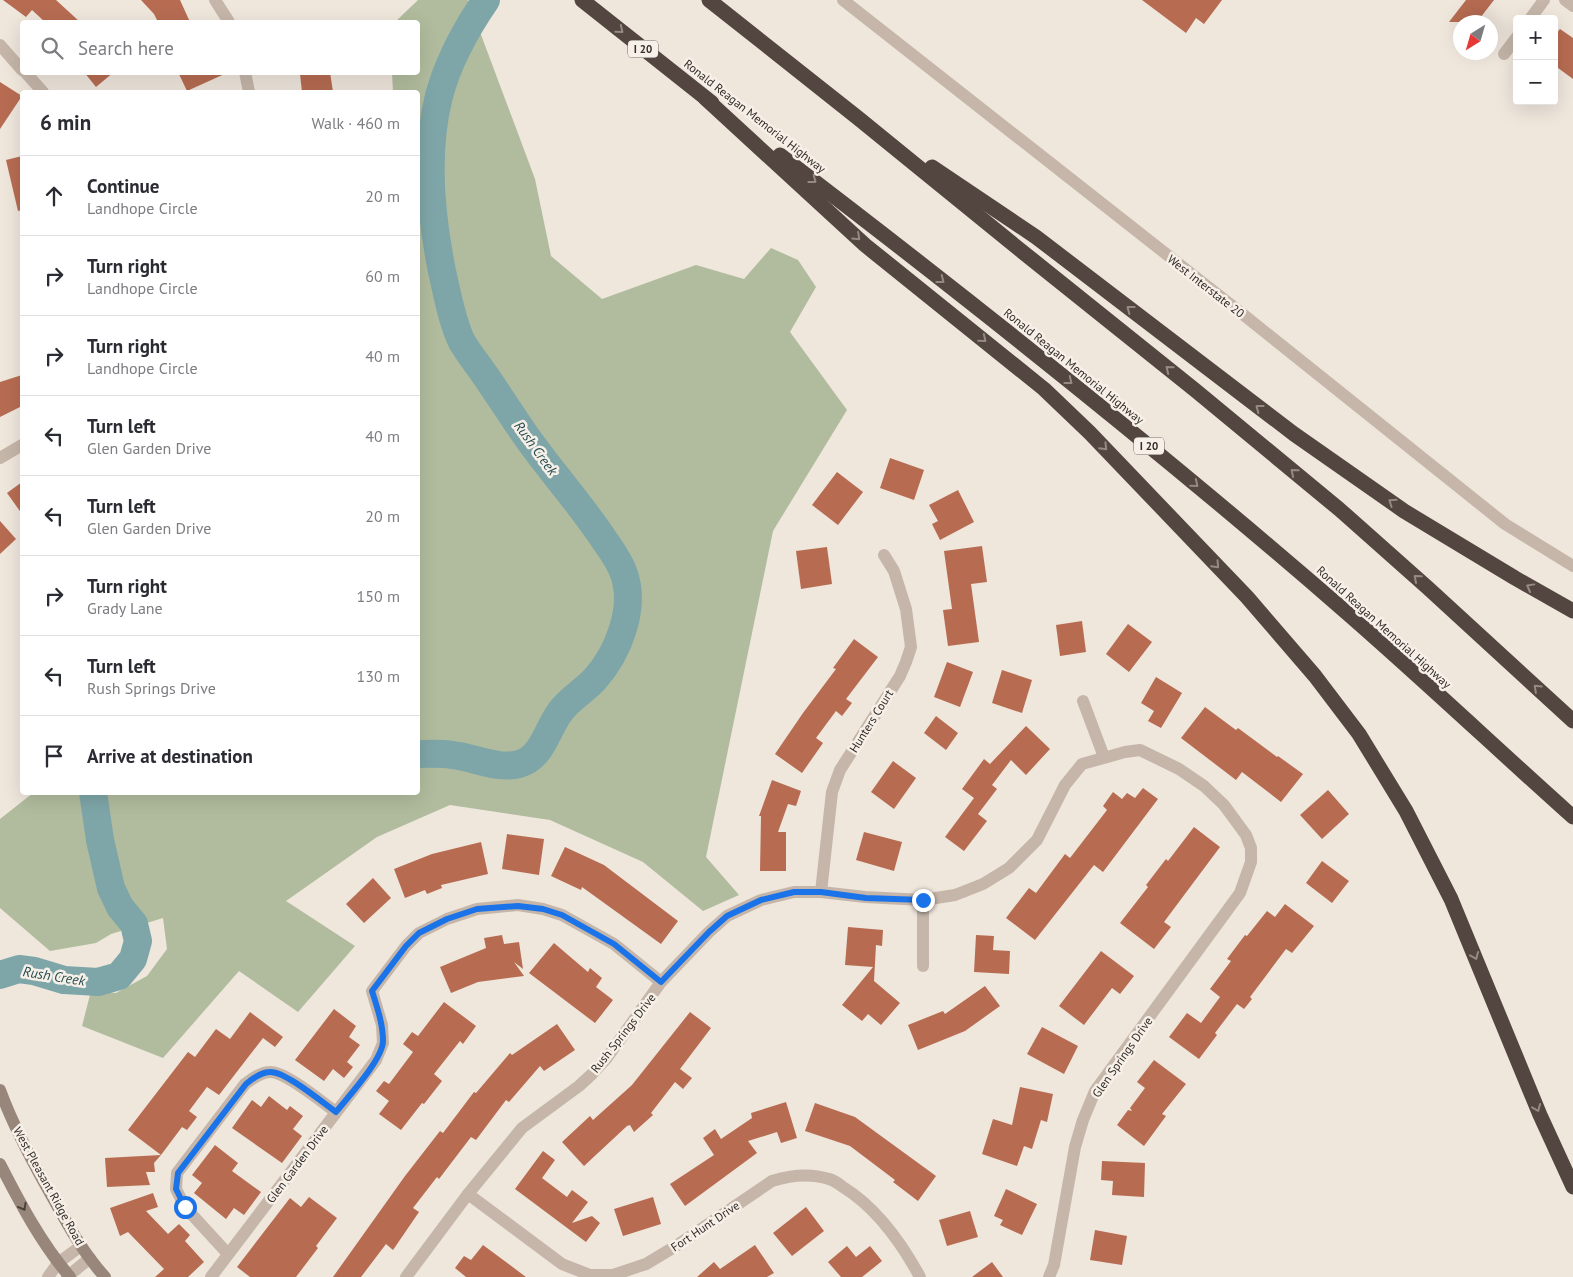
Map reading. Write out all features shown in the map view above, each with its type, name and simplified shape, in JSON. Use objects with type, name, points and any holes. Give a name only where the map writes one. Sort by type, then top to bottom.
[{"type":"highway","name":"Ronald Reagan Memorial Highway","points":[[582,0],[705,98],[876,228],[1113,416],[1231,513],[1348,614],[1573,817]]},
{"type":"highway","points":[[709,0],[1195,390],[1339,509],[1573,721]]},
{"type":"highway","points":[[705,98],[866,245],[1023,372],[1090,432],[1247,597],[1315,676],[1359,734],[1401,802],[1451,899],[1540,1115],[1573,1188]]},
{"type":"highway","points":[[858,118],[1036,237],[1294,434],[1396,506],[1514,578],[1573,611]]},
{"type":"main road","name":"West Pleasant Ridge Road","points":[[0,1090],[6,1107],[42,1178],[81,1246],[105,1277]]},
{"type":"main road","points":[[0,1164],[24,1210],[68,1276]]},
{"type":"street","points":[[215,0],[228,20]]},
{"type":"street","name":"West Interstate 20","points":[[843,0],[1505,524],[1573,566]]},
{"type":"street","points":[[1533,15],[1544,0]]},
{"type":"street","points":[[1565,0],[1573,6]]},
{"type":"street","points":[[1504,54],[1513,42]]},
{"type":"street","points":[[0,45],[20,68]]},
{"type":"street","points":[[28,75],[41,90]]},
{"type":"street","points":[[246,75],[249,90]]},
{"type":"street","points":[[0,458],[20,446]]},
{"type":"street","name":"Hunters Court","points":[[821,892],[832,792],[840,770],[900,676],[911,647],[906,608],[894,571],[884,555]]},
{"type":"street","points":[[1083,701],[1104,757]]},
{"type":"street","name":"Rush Springs Drive","points":[[406,1277],[468,1194],[522,1128],[579,1086],[606,1059],[661,982],[727,916],[761,900],[794,892],[821,892],[866,898],[923,900],[955,894],[983,884],[1009,868],[1037,840],[1065,785],[1082,764],[1104,757],[1140,750],[1179,769],[1204,786],[1224,805],[1246,835],[1251,848],[1251,862]]},
{"type":"street","name":"Glen Springs Drive","points":[[1049,1277],[1054,1265],[1075,1147],[1083,1120],[1095,1091],[1240,893],[1251,862]]},
{"type":"street","points":[[923,900],[923,966]]},
{"type":"street","name":"Glen Garden Drive","points":[[211,1277],[376,1060],[383,1043],[382,1025],[372,991],[406,946],[419,933],[447,919],[477,909],[518,906],[543,909],[562,915],[614,944],[661,982]]},
{"type":"street","points":[[228,1254],[185,1207],[176,1189],[178,1173],[246,1084],[258,1076],[269,1072],[281,1074],[336,1112]]},
{"type":"street","name":"Fort Hunt Drive","points":[[468,1194],[562,1264],[590,1275],[613,1275],[646,1264],[772,1181],[789,1176],[808,1175],[830,1179],[856,1194],[891,1231],[920,1277]]},
{"type":"street","points":[[48,1277],[58,1263],[81,1246]]},
{"type":"street","points":[[68,1276],[90,1258]]},
{"type":"green space","points":[[418,0],[468,0],[535,179],[551,256],[602,299],[696,265],[744,279],[771,248],[798,260],[816,287],[790,332],[847,410],[773,531],[706,857],[739,895],[703,911],[643,862],[550,820],[450,805],[377,837],[286,901],[355,946],[298,1012],[239,971],[163,1058],[82,1026],[91,991],[116,993],[147,976],[167,949],[163,918],[111,934],[96,943],[50,951],[0,908],[0,819],[30,795],[420,795],[420,90],[393,90],[392,75],[420,75],[420,20],[397,20]]},
{"type":"building","points":[[3,0],[56,0],[78,20],[43,20],[32,10],[26,17]]},
{"type":"building","points":[[141,0],[180,0],[189,20],[157,20]]},
{"type":"building","points":[[1142,0],[1222,0],[1204,24],[1196,18],[1186,33]]},
{"type":"building","points":[[1466,0],[1494,0],[1482,15],[1454,15]]},
{"type":"building","points":[[1560,29],[1573,38],[1573,79],[1558,68],[1558,31]]},
{"type":"building","points":[[86,75],[110,75],[96,87]]},
{"type":"building","points":[[179,75],[222,75],[189,90],[187,90]]},
{"type":"building","points":[[300,75],[330,75],[333,90],[302,90]]},
{"type":"building","points":[[0,82],[20,95],[20,99],[0,129]]},
{"type":"building","points":[[20,156],[20,210],[18,211],[6,160]]},
{"type":"building","points":[[20,376],[20,407],[0,417],[0,382]]},
{"type":"building","points":[[890,458],[924,470],[914,500],[880,488]]},
{"type":"building","points":[[837,472],[863,492],[838,525],[812,505]]},
{"type":"building","points":[[20,483],[20,511],[7,493]]},
{"type":"building","points":[[958,490],[974,522],[940,540],[932,524],[938,521],[929,505]]},
{"type":"building","points":[[0,521],[16,539],[0,554]]},
{"type":"building","points":[[982,546],[987,582],[971,584],[979,642],[948,646],[943,610],[952,609],[944,551]]},
{"type":"building","points":[[827,547],[832,584],[801,589],[796,551]]},
{"type":"building","points":[[1082,621],[1086,652],[1060,656],[1056,625]]},
{"type":"building","points":[[1128,624],[1152,642],[1129,672],[1106,654]]},
{"type":"building","points":[[854,639],[878,657],[846,699],[852,703],[842,716],[836,711],[816,738],[823,743],[802,773],[775,754],[836,669],[833,668]]},
{"type":"building","points":[[947,662],[973,672],[960,707],[934,697]]},
{"type":"building","points":[[1002,670],[1032,680],[1022,713],[992,703]]},
{"type":"building","points":[[1156,677],[1182,693],[1161,728],[1148,721],[1154,711],[1141,703]]},
{"type":"building","points":[[1205,707],[1303,774],[1281,802],[1242,772],[1236,780],[1181,738]]},
{"type":"building","points":[[936,716],[958,733],[946,750],[924,733]]},
{"type":"building","points":[[1026,726],[1050,749],[1026,775],[1011,760],[992,785],[997,789],[978,814],[987,821],[964,851],[945,837],[974,798],[962,789],[984,759],[990,764]]},
{"type":"building","points":[[893,761],[916,778],[894,809],[871,792]]},
{"type":"building","points":[[772,780],[801,791],[796,806],[788,804],[778,832],[786,832],[786,871],[760,871],[761,816],[759,816]]},
{"type":"building","points":[[1143,788],[1158,799],[1103,872],[1094,865],[1035,940],[1006,918],[1029,888],[1036,893],[1065,854],[1070,858],[1107,810],[1103,806],[1113,792],[1122,799],[1127,793],[1135,798]]},
{"type":"building","points":[[1328,790],[1349,814],[1322,839],[1300,815]]},
{"type":"building","points":[[1194,827],[1220,847],[1164,922],[1171,927],[1154,949],[1120,923],[1148,887],[1146,885],[1166,859],[1168,861]]},
{"type":"building","points":[[864,832],[902,842],[894,871],[856,860]]},
{"type":"building","points":[[507,834],[544,839],[539,875],[502,869]]},
{"type":"building","points":[[481,842],[488,874],[441,885],[442,888],[427,894],[425,890],[405,898],[394,869],[432,854]]},
{"type":"building","points":[[565,847],[604,865],[678,921],[661,944],[582,887],[581,890],[551,876]]},
{"type":"building","points":[[1322,861],[1349,881],[1332,903],[1306,883]]},
{"type":"building","points":[[373,878],[391,898],[364,923],[346,904]]},
{"type":"building","points":[[1285,904],[1314,926],[1292,953],[1286,949],[1250,997],[1252,999],[1244,1009],[1237,1004],[1215,1033],[1217,1035],[1199,1059],[1169,1037],[1187,1013],[1201,1023],[1220,997],[1210,989],[1231,961],[1227,959],[1245,935],[1247,936],[1267,911],[1275,917]]},
{"type":"building","points":[[848,927],[883,930],[882,946],[876,945],[874,981],[900,1003],[881,1025],[868,1014],[862,1021],[842,1005],[873,967],[845,965]]},
{"type":"building","points":[[502,935],[504,944],[519,942],[523,969],[514,962],[524,976],[478,982],[451,993],[440,967],[486,948],[484,938]]},
{"type":"building","points":[[976,935],[994,936],[993,950],[1010,951],[1009,974],[974,972]]},
{"type":"building","points":[[554,943],[588,972],[590,968],[602,978],[596,987],[613,1000],[595,1023],[529,973]]},
{"type":"building","points":[[1101,951],[1134,976],[1120,994],[1112,988],[1084,1025],[1059,1006]]},
{"type":"building","points":[[985,986],[1000,1006],[965,1031],[918,1050],[908,1025],[943,1011],[945,1014]]},
{"type":"building","points":[[444,1002],[476,1026],[463,1044],[460,1041],[434,1074],[442,1081],[401,1130],[379,1114],[389,1101],[376,1091],[384,1081],[389,1084],[413,1052],[403,1044],[412,1032],[418,1036]]},
{"type":"building","points":[[334,1009],[356,1026],[349,1037],[360,1045],[347,1062],[353,1067],[344,1078],[333,1069],[324,1081],[295,1060]]},
{"type":"building","points":[[250,1012],[283,1037],[275,1047],[263,1038],[219,1095],[207,1087],[189,1111],[197,1117],[187,1130],[182,1127],[161,1155],[128,1130],[188,1052],[195,1057],[216,1029],[230,1039]]},
{"type":"building","points":[[690,1012],[711,1028],[680,1069],[692,1078],[683,1089],[675,1082],[651,1113],[653,1115],[634,1132],[630,1125],[627,1126],[584,1166],[562,1142],[590,1116],[593,1120],[632,1085]]},
{"type":"building","points":[[557,1024],[575,1050],[544,1071],[540,1066],[509,1102],[506,1100],[476,1140],[471,1137],[439,1179],[437,1177],[413,1208],[419,1212],[393,1250],[386,1244],[361,1277],[333,1277],[405,1176],[440,1131],[443,1133],[474,1092],[476,1093],[510,1053],[512,1055]]},
{"type":"building","points":[[1042,1027],[1078,1046],[1064,1074],[1027,1054]]},
{"type":"building","points":[[1154,1060],[1186,1084],[1162,1114],[1166,1116],[1144,1146],[1117,1125],[1128,1110],[1132,1111],[1130,1108],[1145,1088],[1137,1082]]},
{"type":"building","points":[[1020,1087],[1053,1094],[1047,1122],[1041,1120],[1032,1149],[1024,1146],[1017,1166],[982,1154],[993,1119],[1012,1125]]},
{"type":"building","points":[[269,1096],[287,1110],[290,1106],[303,1116],[293,1129],[302,1136],[282,1163],[232,1128],[252,1100],[261,1107]]},
{"type":"building","points":[[786,1102],[797,1138],[781,1143],[777,1132],[748,1141],[757,1153],[685,1206],[670,1184],[714,1155],[703,1138],[715,1129],[721,1139],[752,1118],[751,1113]]},
{"type":"building","points":[[815,1103],[855,1117],[936,1176],[918,1201],[893,1182],[895,1180],[850,1146],[805,1131]]},
{"type":"building","points":[[215,1145],[238,1163],[232,1171],[261,1192],[244,1215],[234,1208],[226,1219],[194,1193],[202,1183],[192,1175]]},
{"type":"building","points":[[543,1151],[555,1160],[542,1178],[567,1197],[572,1190],[588,1202],[572,1223],[592,1216],[600,1223],[586,1242],[515,1189]]},
{"type":"building","points":[[161,1155],[154,1163],[155,1172],[146,1172],[150,1185],[107,1187],[105,1158]]},
{"type":"building","points":[[1102,1161],[1145,1163],[1144,1197],[1112,1195],[1113,1181],[1101,1180]]},
{"type":"building","points":[[1006,1189],[1037,1204],[1022,1235],[1000,1225],[1003,1220],[994,1216]]},
{"type":"building","points":[[153,1193],[158,1207],[146,1211],[168,1234],[179,1224],[190,1235],[185,1241],[204,1262],[188,1277],[155,1277],[164,1269],[128,1232],[120,1236],[110,1208]]},
{"type":"building","points":[[309,1197],[337,1218],[316,1246],[318,1248],[296,1277],[250,1277],[237,1267],[290,1198],[301,1207]]},
{"type":"building","points":[[653,1197],[661,1224],[623,1236],[614,1209]]},
{"type":"building","points":[[806,1207],[824,1231],[792,1256],[773,1233]]},
{"type":"building","points":[[970,1211],[978,1237],[947,1246],[939,1220]]},
{"type":"building","points":[[1095,1230],[1127,1236],[1122,1265],[1090,1260]]},
{"type":"building","points":[[483,1245],[526,1277],[466,1277],[455,1268],[464,1256],[471,1260]]},
{"type":"building","points":[[755,1245],[774,1273],[767,1277],[697,1277],[714,1262],[720,1269]]},
{"type":"building","points":[[847,1246],[856,1257],[870,1246],[882,1261],[862,1277],[841,1277],[828,1262]]},
{"type":"building","points":[[992,1262],[1003,1277],[972,1277]]},
{"type":"waterway","name":"Rush Creek","points":[[420,754],[448,754],[502,765],[519,764],[534,756],[564,707],[595,679],[611,657],[623,630],[628,602],[624,574],[616,557],[531,443],[462,342],[455,326],[448,298],[435,229],[431,184],[432,139],[443,83],[471,22],[486,0]]},
{"type":"waterway","name":"Rush Creek","points":[[0,975],[19,969],[34,971],[64,980],[98,982],[119,976],[133,959],[138,941],[134,924],[120,907],[111,888],[100,840],[93,795]]},
{"type":"route","points":[[185,1207],[176,1189],[178,1173],[246,1084],[258,1076],[269,1072],[281,1074],[336,1112],[376,1060],[383,1043],[382,1025],[372,991],[406,946],[419,933],[447,919],[477,909],[518,906],[543,909],[562,915],[614,944],[661,982],[727,916],[761,900],[794,892],[821,892],[866,898],[923,900]]}]
